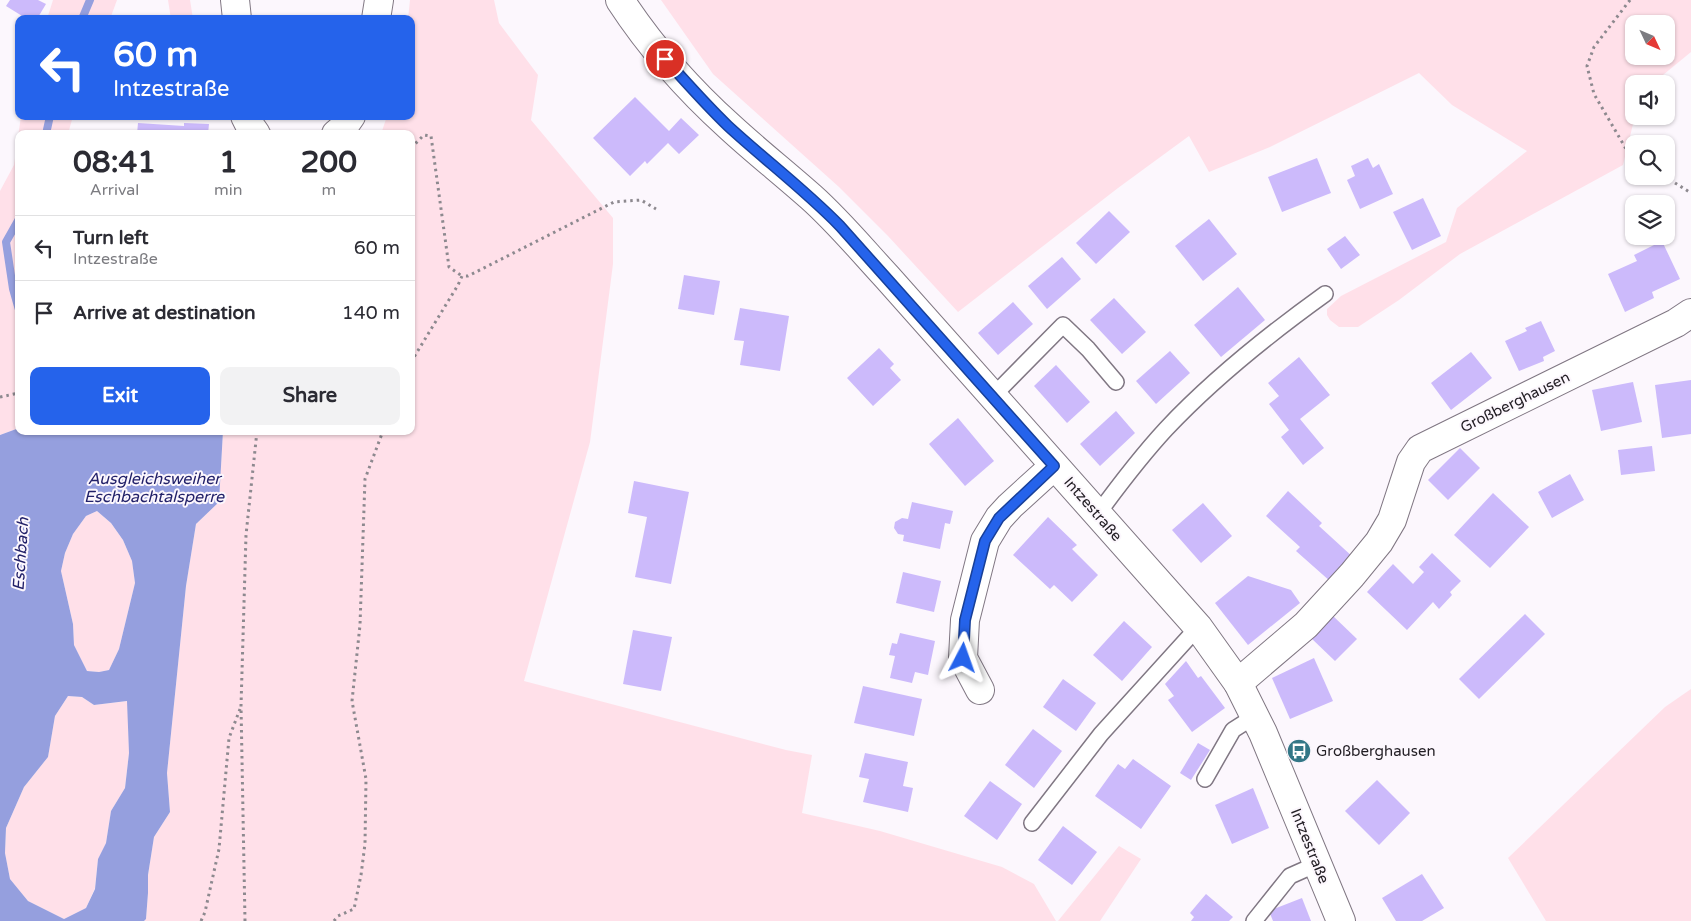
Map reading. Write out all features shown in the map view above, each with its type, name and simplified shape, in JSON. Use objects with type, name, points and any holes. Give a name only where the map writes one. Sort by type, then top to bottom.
[{"type":"main road","points":[[235,0],[237,15]]},
{"type":"main road","points":[[377,15],[379,0]]},
{"type":"main road","name":"Intzestraße","points":[[620,0],[665,59],[705,104],[812,198],[840,226],[1198,627],[1238,683],[1255,716],[1267,741],[1340,921]]},
{"type":"main road","points":[[341,130],[348,120]]},
{"type":"main road","name":"Großberghausen","points":[[1238,683],[1306,625],[1352,575],[1379,542],[1392,520],[1411,462],[1420,449],[1676,323],[1691,313]]},
{"type":"main road","points":[[980,690],[963,658],[965,620],[980,555],[988,535],[999,518],[1054,466]]},
{"type":"lane","points":[[1097,515],[1131,470],[1165,430],[1197,397],[1234,363],[1325,294]]},
{"type":"lane","points":[[993,396],[1063,326],[1088,350],[1116,382]]},
{"type":"lane","points":[[1032,823],[1101,734],[1198,627]]},
{"type":"lane","points":[[1205,779],[1234,730],[1255,716]]},
{"type":"lane","points":[[1254,921],[1290,876],[1317,864]]},
{"type":"path","points":[[1625,147],[1594,94],[1587,66],[1594,47],[1630,0]]},
{"type":"path","points":[[415,144],[424,135],[432,136],[450,267],[462,276],[468,276],[614,202],[641,200],[656,209]]},
{"type":"path","points":[[1675,183],[1691,193]]},
{"type":"path","points":[[415,355],[462,276]]},
{"type":"path","points":[[0,397],[15,395]]},
{"type":"path","points":[[245,921],[241,706],[246,535],[257,435]]},
{"type":"path","points":[[334,921],[338,916],[354,909],[365,844],[366,779],[352,701],[360,625],[365,479],[382,435]]},
{"type":"path","points":[[201,921],[205,912],[219,849],[229,738],[241,706]]},
{"type":"shaded area","points":[[53,0],[117,0],[111,15],[48,15]]},
{"type":"shaded area","points":[[168,0],[190,0],[192,15],[170,15]]},
{"type":"shaded area","points":[[410,0],[494,0],[499,23],[538,75],[531,120],[613,218],[613,264],[590,442],[524,681],[786,750],[812,755],[802,813],[880,831],[1002,867],[1034,884],[1056,921],[144,921],[146,919],[148,875],[154,837],[170,812],[167,773],[186,586],[196,524],[219,502],[223,435],[415,435],[415,130],[382,130],[386,120],[415,120],[415,15],[408,15]]},
{"type":"shaded area","points":[[661,0],[1691,0],[1691,52],[1663,75],[1625,75],[1625,125],[1633,125],[1630,135],[1625,135],[1623,165],[1460,254],[1399,300],[1358,327],[1339,327],[1330,320],[1327,315],[1327,309],[1341,296],[1446,242],[1457,208],[1527,151],[1452,105],[1419,73],[1270,147],[1209,172],[1189,136],[1118,188],[958,312],[888,236],[839,187],[713,74]]},
{"type":"shaded area","points":[[20,120],[72,120],[69,130],[19,130]]},
{"type":"shaded area","points":[[15,158],[15,429],[0,435],[0,191],[14,165]]},
{"type":"shaded area","points":[[97,511],[111,523],[123,540],[132,561],[135,583],[119,649],[109,670],[99,672],[87,671],[74,645],[73,624],[61,571],[65,553],[73,534],[86,516]]},
{"type":"shaded area","points":[[1691,689],[1691,921],[1546,921],[1508,858],[1665,707]]},
{"type":"shaded area","points":[[68,696],[82,697],[94,705],[128,701],[129,753],[125,788],[111,811],[106,843],[98,859],[95,888],[86,908],[64,919],[28,901],[10,879],[5,853],[6,828],[24,787],[48,757],[55,716]]},
{"type":"shaded area","points":[[1119,846],[1141,859],[1100,921],[1058,921]]},
{"type":"water","name":"Ausgleichsweiher Eschbachtalsperre","points":[[15,429],[15,435],[223,435],[219,502],[196,524],[186,586],[167,773],[170,812],[154,837],[148,875],[146,919],[144,921],[0,921],[0,435]],"holes":[[[97,511],[111,523],[123,540],[132,561],[135,583],[119,649],[109,670],[99,672],[87,671],[74,645],[73,624],[61,571],[65,553],[73,534],[86,516]],[[68,696],[82,697],[94,705],[127,701],[129,753],[125,788],[111,811],[106,843],[98,859],[95,889],[86,908],[64,919],[28,901],[10,879],[5,853],[6,828],[24,787],[48,757],[55,716]]]},
{"type":"building","points":[[10,0],[38,0],[46,4],[39,15],[21,15],[6,6]]},
{"type":"building","points":[[635,97],[669,131],[681,118],[699,135],[679,154],[668,143],[647,164],[645,161],[630,176],[593,138]]},
{"type":"building","points":[[138,123],[184,126],[184,123],[209,124],[208,130],[137,130]]},
{"type":"building","points":[[1317,158],[1331,193],[1282,212],[1268,177]]},
{"type":"building","points":[[1368,158],[1373,168],[1379,164],[1393,194],[1360,209],[1347,180],[1355,176],[1351,166]]},
{"type":"building","points":[[1423,198],[1441,236],[1412,250],[1393,212]]},
{"type":"building","points":[[1109,211],[1130,232],[1096,264],[1076,243]]},
{"type":"building","points":[[1209,219],[1237,254],[1203,281],[1175,246]]},
{"type":"building","points":[[1345,236],[1360,255],[1341,269],[1327,249]]},
{"type":"building","points":[[1654,245],[1664,245],[1680,279],[1652,292],[1654,298],[1625,312],[1608,274],[1637,261],[1634,255]]},
{"type":"building","points":[[1062,257],[1081,279],[1047,309],[1028,286]]},
{"type":"building","points":[[684,275],[720,281],[714,315],[678,309]]},
{"type":"building","points":[[1238,287],[1265,320],[1221,357],[1194,325]]},
{"type":"building","points":[[1114,298],[1146,332],[1122,354],[1090,320]]},
{"type":"building","points":[[1013,302],[1033,324],[998,355],[978,333]]},
{"type":"building","points":[[740,308],[789,316],[780,371],[740,365],[744,341],[734,340]]},
{"type":"building","points":[[1541,321],[1555,351],[1543,357],[1544,361],[1519,371],[1505,341],[1527,331],[1525,328]]},
{"type":"building","points":[[879,348],[894,364],[890,368],[901,380],[873,406],[847,378]]},
{"type":"building","points":[[1170,351],[1190,373],[1156,404],[1136,381]]},
{"type":"building","points":[[1471,352],[1492,378],[1451,410],[1431,383]]},
{"type":"building","points":[[1299,357],[1330,395],[1300,419],[1324,448],[1303,465],[1281,437],[1289,430],[1269,404],[1279,396],[1268,383]]},
{"type":"building","points":[[1056,365],[1090,402],[1067,423],[1034,386]]},
{"type":"building","points":[[1691,380],[1691,434],[1662,438],[1655,385]]},
{"type":"building","points":[[1633,382],[1642,422],[1601,431],[1592,390]]},
{"type":"building","points":[[1116,411],[1135,433],[1100,466],[1080,444]]},
{"type":"building","points":[[958,418],[994,461],[965,486],[929,444]]},
{"type":"building","points":[[1652,446],[1655,471],[1621,475],[1618,450]]},
{"type":"building","points":[[1460,448],[1480,468],[1448,500],[1428,480]]},
{"type":"building","points":[[1570,474],[1584,500],[1552,518],[1538,492]]},
{"type":"building","points":[[634,481],[689,492],[671,584],[635,577],[647,517],[628,513]]},
{"type":"building","points":[[1288,491],[1322,523],[1319,526],[1354,558],[1331,582],[1296,551],[1300,547],[1266,516]]},
{"type":"building","points":[[1493,493],[1529,527],[1490,568],[1454,535]]},
{"type":"building","points":[[912,502],[953,511],[950,524],[945,523],[940,549],[903,541],[904,535],[898,534],[894,528],[895,522],[902,518],[908,519]]},
{"type":"building","points":[[1203,503],[1232,536],[1201,563],[1172,530]]},
{"type":"building","points":[[1048,517],[1077,545],[1072,549],[1098,575],[1072,602],[1054,585],[1050,589],[1013,555]]},
{"type":"building","points":[[1432,553],[1461,581],[1450,592],[1452,595],[1439,609],[1433,602],[1407,630],[1367,592],[1393,564],[1413,584],[1424,572],[1419,567]]},
{"type":"building","points":[[903,572],[941,581],[934,612],[896,603]]},
{"type":"building","points":[[1248,576],[1291,590],[1300,603],[1248,645],[1215,603]]},
{"type":"building","points":[[1525,614],[1545,634],[1479,699],[1459,679]]},
{"type":"building","points":[[1332,615],[1357,639],[1335,661],[1310,637]]},
{"type":"building","points":[[1124,621],[1152,647],[1122,681],[1093,655]]},
{"type":"building","points":[[633,630],[672,637],[661,691],[623,684]]},
{"type":"building","points":[[900,633],[935,641],[928,675],[915,672],[912,683],[890,678],[895,656],[889,655],[892,643],[897,644]]},
{"type":"building","points":[[1314,658],[1333,701],[1290,719],[1272,678]]},
{"type":"building","points":[[1186,661],[1198,678],[1201,676],[1225,708],[1192,732],[1168,700],[1174,696],[1165,684]]},
{"type":"building","points":[[1063,679],[1096,703],[1076,731],[1043,707]]},
{"type":"building","points":[[863,686],[922,699],[914,736],[854,723]]},
{"type":"building","points":[[1033,729],[1062,751],[1034,788],[1005,765]]},
{"type":"building","points":[[1198,743],[1210,750],[1191,780],[1180,773]]},
{"type":"building","points":[[865,753],[908,762],[903,786],[913,788],[908,812],[863,802],[869,779],[859,777]]},
{"type":"building","points":[[1133,759],[1171,786],[1141,829],[1095,796],[1118,764],[1125,769]]},
{"type":"building","points":[[1377,780],[1410,813],[1379,845],[1345,811]]},
{"type":"building","points":[[990,781],[1022,804],[997,840],[964,816]]},
{"type":"building","points":[[1253,788],[1269,828],[1232,844],[1215,805]]},
{"type":"building","points":[[1063,826],[1097,852],[1072,885],[1038,860]]},
{"type":"building","points":[[1422,874],[1444,908],[1422,921],[1396,921],[1382,898]]},
{"type":"building","points":[[1206,894],[1233,917],[1229,921],[1191,921],[1194,917],[1190,913]]},
{"type":"building","points":[[1302,898],[1311,921],[1273,921],[1269,911]]},
{"type":"waterway","name":"Eschbach","points":[[84,15],[90,0]]},
{"type":"waterway","name":"Eschbach","points":[[47,130],[49,120]]},
{"type":"waterway","name":"Eschbach","points":[[15,226],[6,242],[15,296]]},
{"type":"place","name":"Großberghausen","points":[[1299,751]]},
{"type":"route","points":[[665,59],[705,104],[812,198],[840,226],[1054,466],[1010,506],[999,518],[985,541],[965,620],[963,658]]}]
